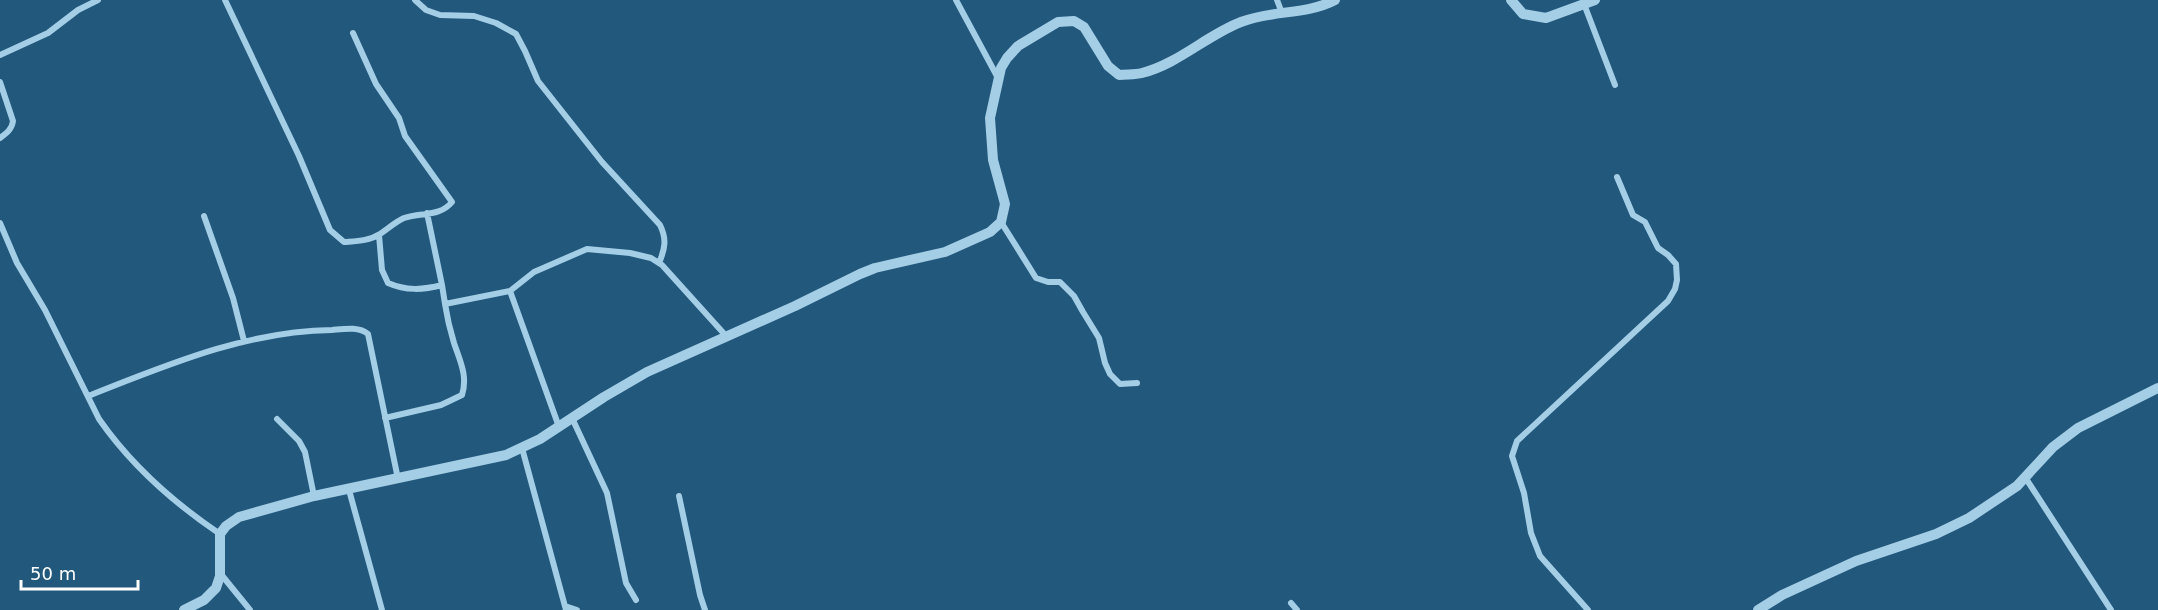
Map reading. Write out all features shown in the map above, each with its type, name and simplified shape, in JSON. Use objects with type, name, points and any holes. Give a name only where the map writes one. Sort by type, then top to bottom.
[{"type":"street","points":[[0,55],[48,33],[78,10],[99,0]]},
{"type":"street","points":[[225,0],[299,156],[330,230],[344,242],[366,240],[379,235],[397,221],[443,211],[452,202],[427,170],[405,136],[399,118],[376,84],[353,33]]},
{"type":"street","points":[[415,0],[426,10],[440,15],[474,16],[496,23],[516,34],[538,81],[602,162],[660,225],[664,233],[665,246],[659,263]]},
{"type":"street","points":[[956,0],[999,78]]},
{"type":"street","points":[[1277,0],[1282,14]]},
{"type":"street","points":[[184,610],[210,596],[219,583],[220,534],[226,526],[239,518],[314,496],[484,461],[522,448],[540,440],[647,372],[867,271],[930,256],[958,247],[990,232],[1001,222],[1005,204],[993,160],[990,118],[1001,68],[1018,46],[1058,22],[1074,21],[1084,27],[1108,66],[1119,75],[1140,74],[1157,68],[1242,22],[1259,17],[1307,10],[1335,0]]},
{"type":"street","points":[[1511,0],[1523,14],[1546,18],[1589,2],[1615,85]]},
{"type":"street","points":[[0,82],[13,121],[12,127],[0,138]]},
{"type":"street","points":[[1588,610],[1540,556],[1531,533],[1524,492],[1512,456],[1517,441],[1668,301],[1675,289],[1676,264],[1658,248],[1644,222],[1633,215],[1617,177]]},
{"type":"street","points":[[385,418],[441,405],[462,395],[465,385],[465,372],[453,340],[428,213]]},
{"type":"street","points":[[204,216],[244,341]]},
{"type":"street","points":[[1001,222],[1036,278],[1048,282],[1060,282],[1074,296],[1099,338],[1110,374],[1120,384],[1137,383]]},
{"type":"street","points":[[0,223],[17,263],[45,310],[99,419],[123,450],[173,500],[220,534]]},
{"type":"street","points":[[379,235],[382,270],[388,283],[399,288],[414,289],[442,285]]},
{"type":"street","points":[[445,304],[510,291],[534,272],[587,249],[630,253],[651,258],[659,263],[727,337]]},
{"type":"street","points":[[510,291],[559,427]]},
{"type":"street","points":[[88,396],[201,352],[244,341],[313,330],[359,329],[368,334],[398,479]]},
{"type":"street","points":[[1758,610],[1782,595],[1856,561],[1951,527],[1992,504],[2017,486],[2053,447],[2078,428],[2158,388]]},
{"type":"street","points":[[572,418],[606,493],[626,583],[636,600]]},
{"type":"street","points":[[277,419],[299,441],[305,452],[314,496]]},
{"type":"street","points":[[522,448],[565,608],[577,610]]},
{"type":"street","points":[[2025,477],[2111,610]]},
{"type":"street","points":[[349,490],[382,610]]},
{"type":"street","points":[[679,496],[705,610]]},
{"type":"street","points":[[220,573],[249,610]]},
{"type":"street","points":[[1291,603],[1297,610]]}]
